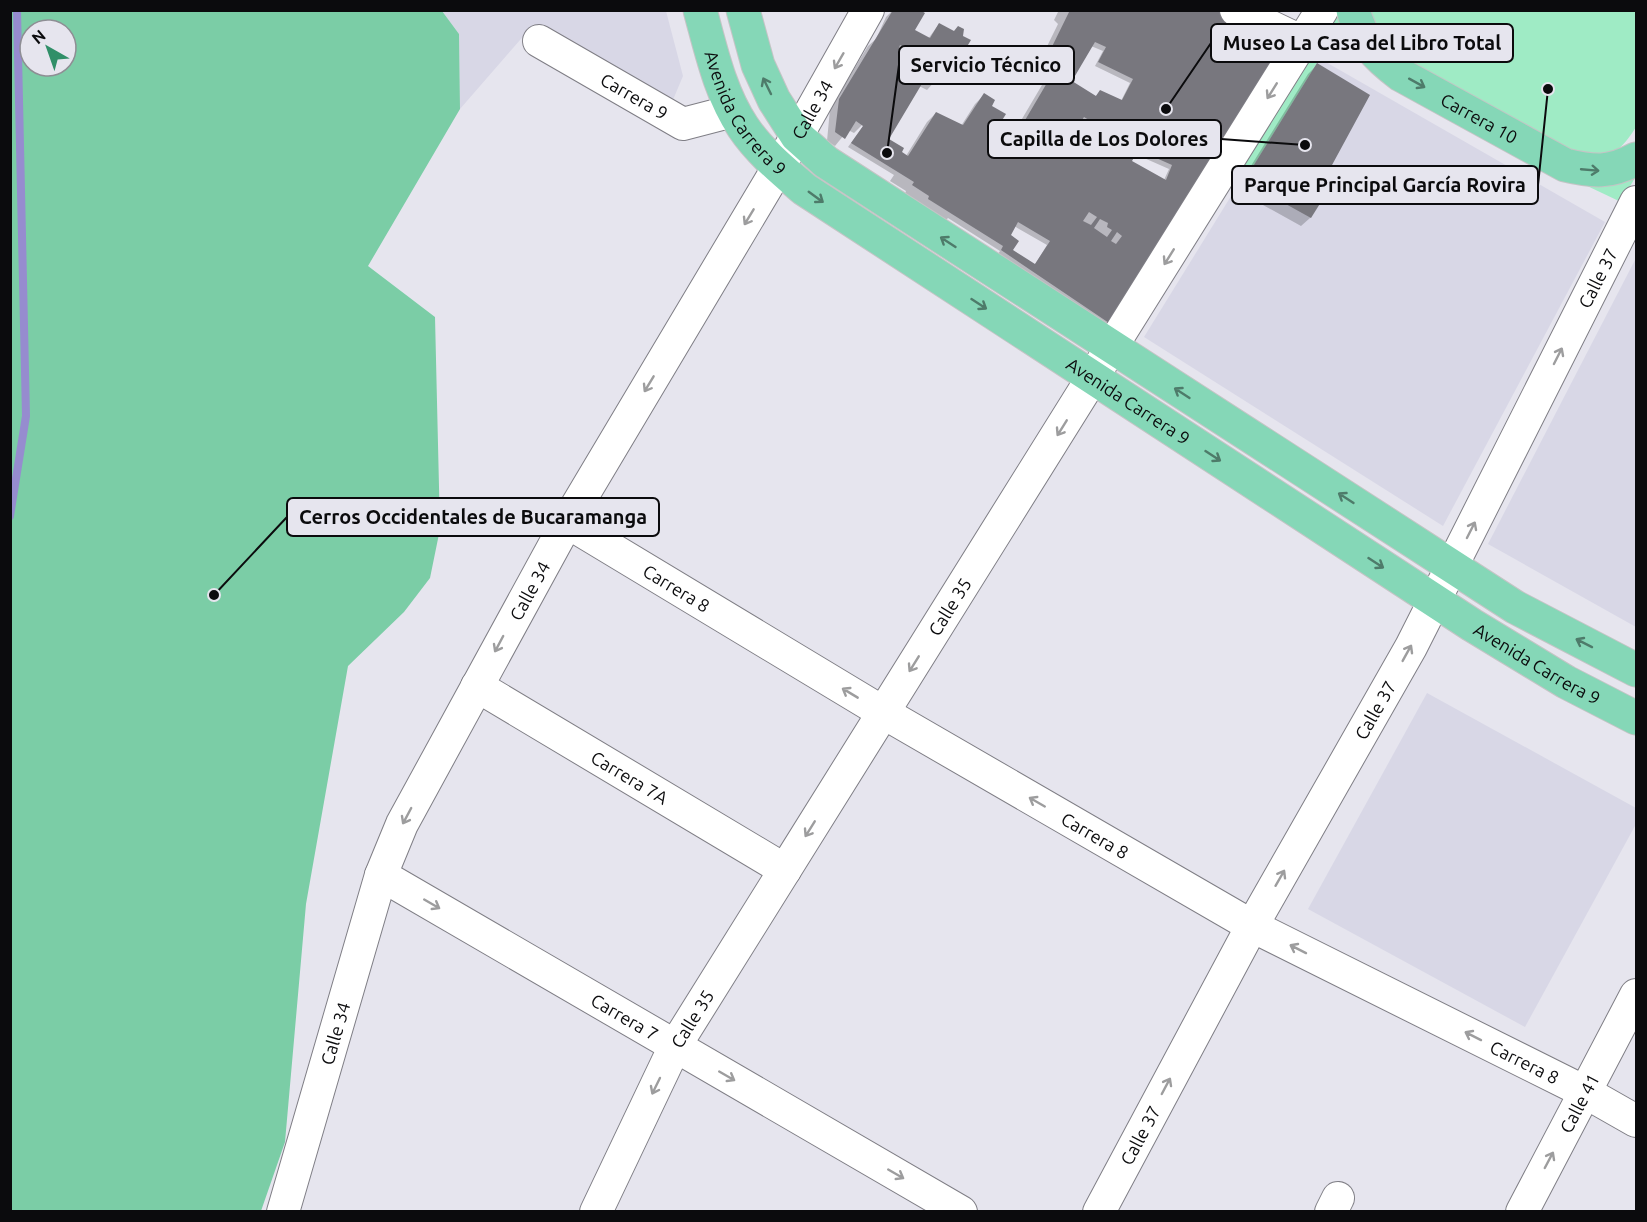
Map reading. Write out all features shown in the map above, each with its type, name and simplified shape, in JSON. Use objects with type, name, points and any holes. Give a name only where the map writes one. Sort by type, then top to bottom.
[{"type":"main road","name":"Avenida Carrera 9","points":[[700,10],[715,64],[733,111],[750,137],[778,166],[826,204],[1523,657],[1636,718]]},
{"type":"main road","name":"Avenida Carrera 9","points":[[743,10],[762,75],[778,107],[797,136],[845,175],[1528,614],[1636,670]]},
{"type":"main road","name":"Carrera 10","points":[[1353,10],[1357,26],[1369,46],[1378,57],[1401,75],[1565,165],[1592,171],[1611,169],[1636,159]]},
{"type":"street","name":"Calle 34","points":[[283,1212],[381,874],[402,824],[567,522],[797,136],[868,10]]},
{"type":"street","points":[[1236,10],[1303,42]]},
{"type":"street","name":"Calle 35","points":[[596,1212],[675,1046],[1322,10]]},
{"type":"street","name":"Carrera 9","points":[[539,41],[683,124],[733,111]]},
{"type":"street","name":"Calle 37","points":[[1099,1212],[1252,926],[1401,665],[1633,215]]},
{"type":"street","name":"Carrera 8","points":[[567,522],[884,713],[1252,926],[1585,1092],[1636,1121]]},
{"type":"street","name":"Carrera 7A","points":[[477,686],[785,870]]},
{"type":"street","name":"Carrera 7","points":[[381,874],[961,1212]]},
{"type":"street","name":"Calle 41","points":[[1522,1212],[1636,995]]},
{"type":"shaded area","points":[[442,11],[666,11],[683,76],[670,107],[534,24],[460,109],[459,34]]},
{"type":"shaded area","points":[[1317,57],[1605,222],[1443,526],[1144,337]]},
{"type":"shaded area","points":[[1636,258],[1636,627],[1488,544]]},
{"type":"shaded area","points":[[1427,693],[1636,808],[1636,824],[1525,1027],[1308,909]]},
{"type":"green space","points":[[1369,10],[1636,11],[1636,127],[1618,149],[1606,156],[1589,158],[1572,152],[1394,52],[1379,33]]},
{"type":"green space","points":[[10,11],[442,11],[459,34],[460,109],[368,266],[435,317],[440,529],[430,578],[404,612],[348,666],[306,904],[285,1142],[261,1211],[11,1211]]},
{"type":"green space","points":[[1336,11],[1341,11],[1359,58],[1321,35]]},
{"type":"green space","points":[[1310,59],[1317,63],[1244,181],[1236,176]]},
{"type":"green space","points":[[1636,176],[1621,202],[1583,184]]},
{"type":"building","points":[[893,10],[920,10],[925,13],[915,30],[930,38],[939,23],[954,31],[958,26],[964,29],[963,36],[971,40],[951,73],[900,45],[899,48],[907,53],[906,57],[941,75],[937,83],[926,77],[889,139],[904,148],[902,152],[908,156],[936,112],[963,125],[984,93],[995,100],[992,106],[1006,114],[996,130],[999,133],[990,148],[1004,156],[1054,71],[1043,65],[1070,10],[1218,10],[1285,41],[1112,325],[1001,250],[1003,246],[928,199],[929,196],[912,185],[914,182],[851,143],[863,126],[856,121],[845,139],[835,132],[839,99]],"holes":[[[1095,42],[1106,47],[1098,62],[1133,79],[1122,100],[1100,90],[1096,96],[1072,81]],[[1084,117],[1105,130],[1097,142],[1076,130]],[[1138,150],[1172,165],[1166,180],[1132,161]],[[1089,212],[1097,217],[1091,225],[1083,221]],[[1100,219],[1108,223],[1107,227],[1112,230],[1107,237],[1094,228]],[[1018,222],[1050,241],[1035,264],[1013,250],[1019,241],[1011,235]],[[1117,232],[1122,236],[1116,244],[1111,241]]]},
{"type":"building","points":[[1317,63],[1370,95],[1319,189],[1326,194],[1311,218],[1244,181]]},
{"type":"waterway","points":[[10,516],[26,416],[17,10]]},
{"type":"place","name":"Parque Principal García Rovira","points":[[1548,89]]},
{"type":"place","name":"Museo La Casa del Libro Total","points":[[1166,109]]},
{"type":"place","name":"Capilla de Los Dolores","points":[[1305,145]]},
{"type":"place","name":"Servicio Técnico","points":[[887,153]]},
{"type":"place","name":"Cerros Occidentales de Bucaramanga","points":[[214,595]]}]
